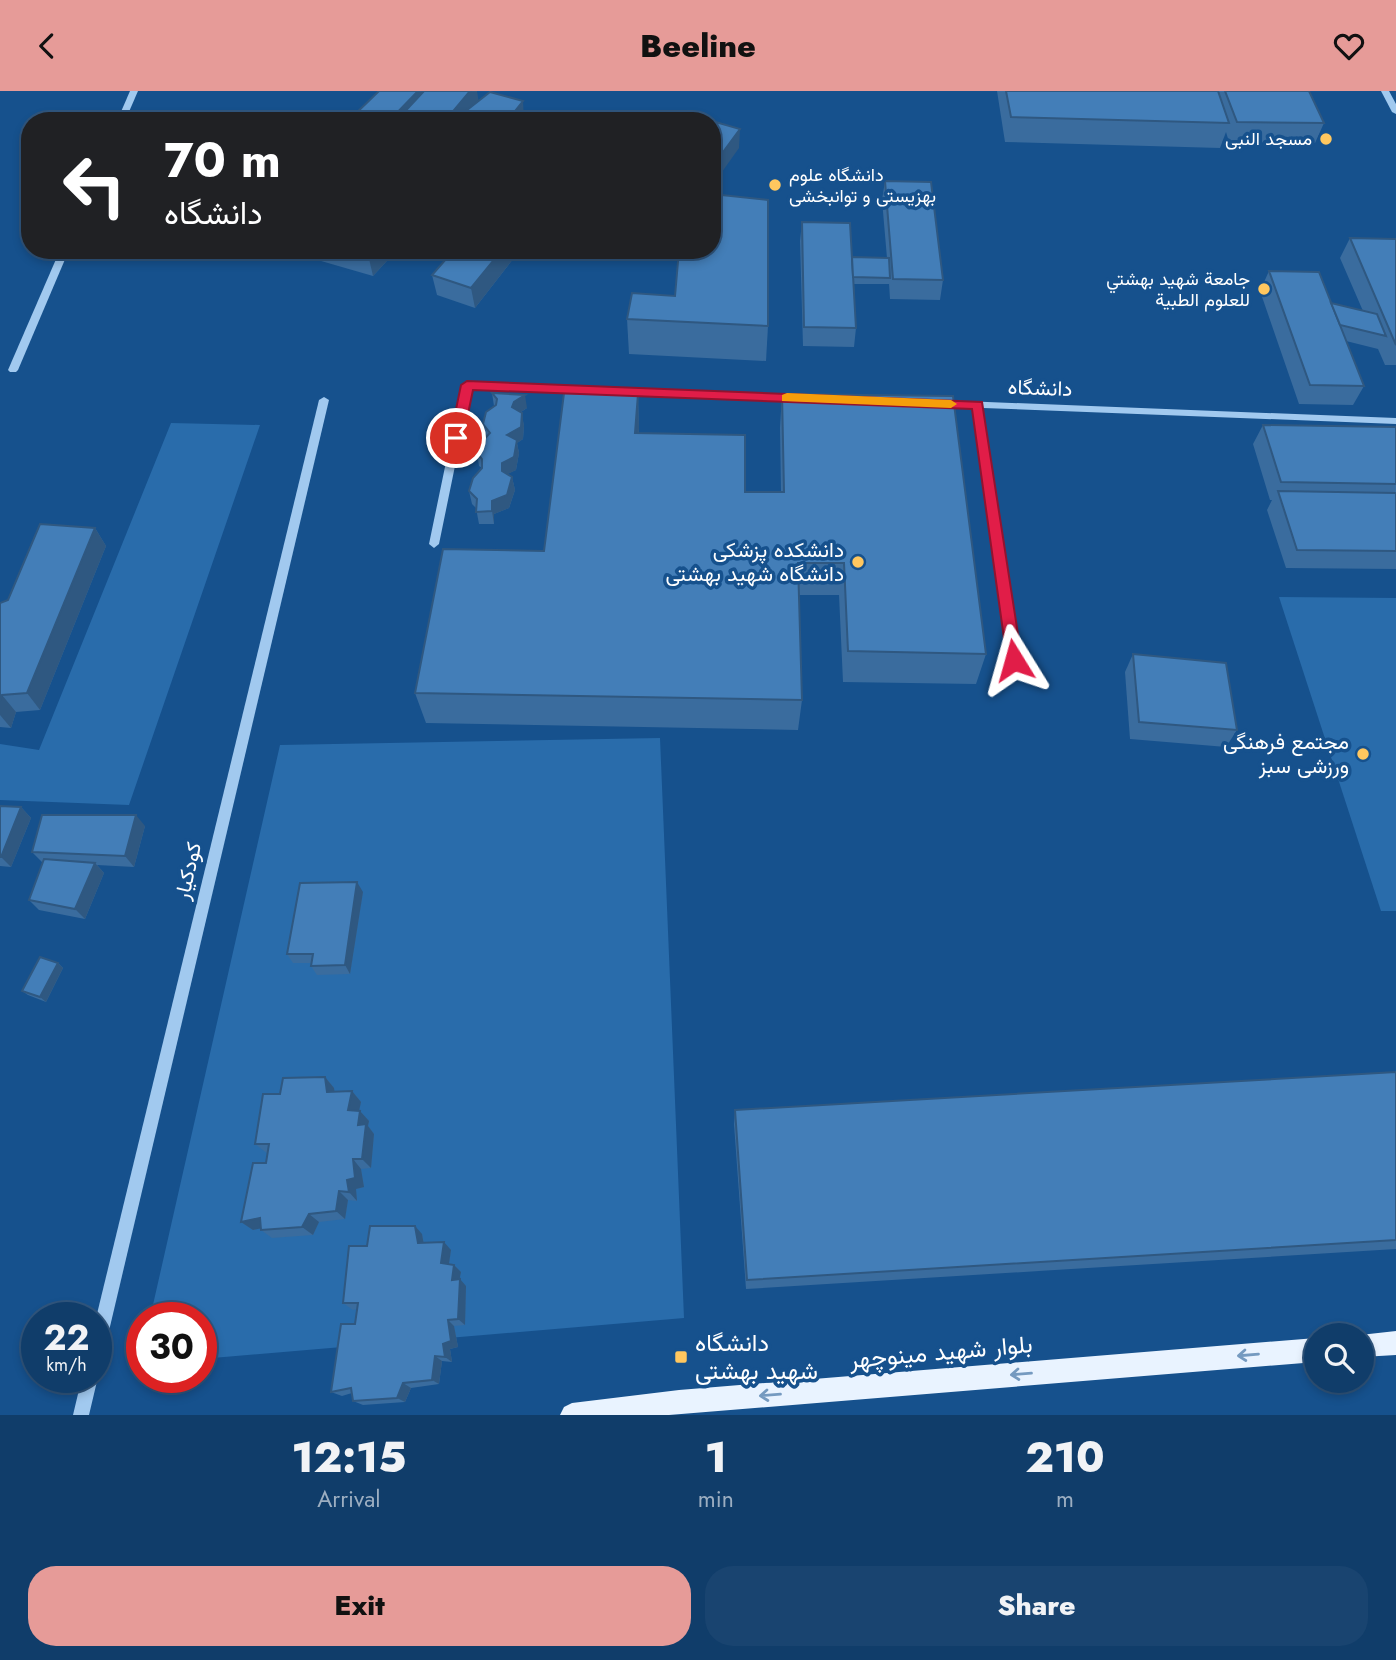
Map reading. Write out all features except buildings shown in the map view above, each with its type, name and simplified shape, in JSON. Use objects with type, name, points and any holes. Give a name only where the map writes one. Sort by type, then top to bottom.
[{"type":"main road","points":[[1374,1345],[1396,1343]]},
{"type":"main road","name":"بلوار شهید مینوچهر","points":[[572,1415],[692,1401],[1304,1351]]},
{"type":"street","points":[[125,112],[134,91]]},
{"type":"street","points":[[1385,91],[1396,112]]},
{"type":"street","points":[[13,370],[61,259]]},
{"type":"street","points":[[434,544],[467,385],[812,399]]},
{"type":"street","name":"کودکیار","points":[[108,1302],[324,400]]},
{"type":"street","name":"دانشگاه","points":[[922,403],[1396,421]]},
{"type":"street","points":[[978,405],[1014,660]]},
{"type":"street","points":[[81,1415],[86,1393]]},
{"type":"shaded area","points":[[171,423],[260,425],[129,805],[0,800],[0,744],[39,750]]},
{"type":"shaded area","name":"مجتمع فرهنگی ورزشی سبز","points":[[1279,597],[1396,598],[1396,911],[1381,911]]},
{"type":"shaded area","points":[[660,738],[684,1318],[217,1358],[217,1302],[154,1302],[280,745]]},
{"type":"slow traffic","points":[[787,398],[951,404]]},
{"type":"place","name":"مسجد النبی","points":[[1326,139]]},
{"type":"place","name":"دانشگاه علوم بهزیستی و توانبخشی","points":[[775,185]]},
{"type":"place","name":"جامعة شهيد بهشتي للعلوم الطبية","points":[[1264,289]]},
{"type":"place","name":"دانشکده پزشکی دانشگاه شهید بهشتی","points":[[858,562]]},
{"type":"place","name":"مجتمع فرهنگی ورزشی سبز","points":[[1363,754]]},
{"type":"place","name":"دانشگاه شهید بهشتی","points":[[681,1357]]},
{"type":"route","points":[[456,438],[467,385],[978,405],[1014,660]]}]
